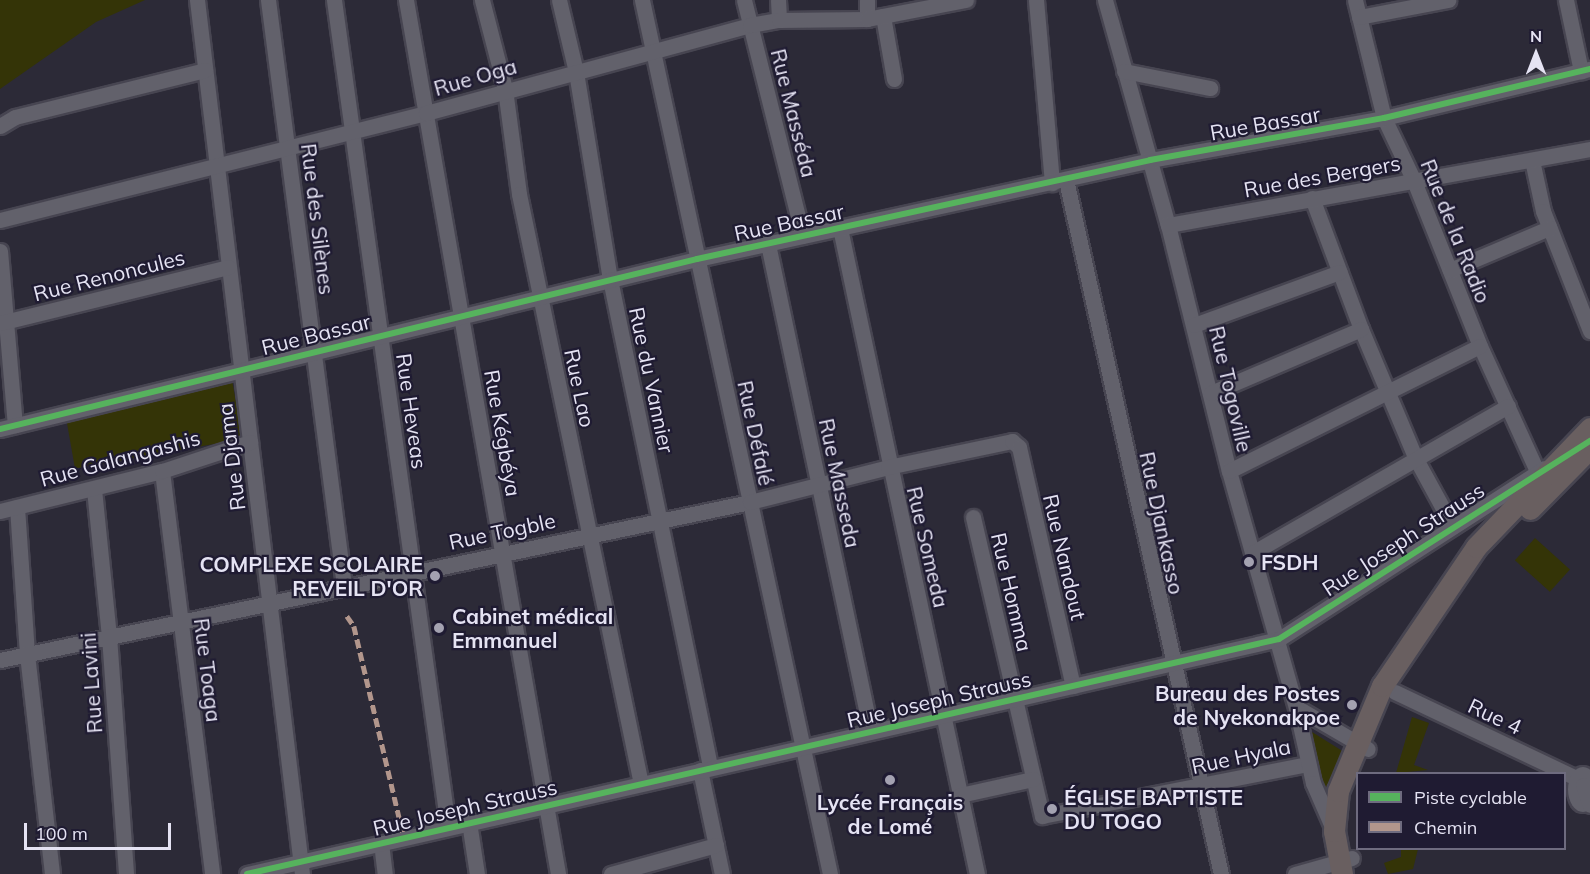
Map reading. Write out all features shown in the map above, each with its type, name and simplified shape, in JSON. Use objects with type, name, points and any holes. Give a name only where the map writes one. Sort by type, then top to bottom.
[{"type":"highway","points":[[1356,772],[1362,745],[1382,686],[1455,574],[1546,467],[1590,428]]},
{"type":"highway","points":[[1347,867],[1334,831],[1338,791],[1362,745],[1464,583],[1590,448]]},
{"type":"highway","points":[[1347,867],[1348,829],[1356,774]]},
{"type":"street","name":"Rue Djama","points":[[197,0],[302,868]]},
{"type":"street","name":"Rue des Silènes","points":[[268,0],[313,351],[324,409],[344,586]]},
{"type":"street","name":"Rue Heveas","points":[[334,0],[448,827]]},
{"type":"street","name":"Rue Kégbéya","points":[[406,0],[558,874]]},
{"type":"street","name":"Rue Lao","points":[[482,0],[505,89],[519,194],[641,783]]},
{"type":"street","name":"Rue du Vannier","points":[[558,0],[576,72],[610,279],[659,519],[722,874]]},
{"type":"street","name":"Rue Défalé","points":[[642,0],[830,874]]},
{"type":"street","name":"Rue Masséda","points":[[744,0],[803,236]]},
{"type":"street","points":[[778,0],[779,20]]},
{"type":"street","points":[[867,0],[875,17],[894,79]]},
{"type":"street","name":"Rue Oga","points":[[0,220],[426,113],[505,89],[750,25],[779,20],[875,17],[966,0]]},
{"type":"street","name":"Rue Djankasso","points":[[1036,0],[1059,181],[1221,874]]},
{"type":"street","name":"Rue Togoville","points":[[1105,0],[1168,225],[1229,471],[1279,639],[1307,764],[1334,831]]},
{"type":"street","name":"Rue de la Radio","points":[[1355,0],[1384,118],[1414,181],[1480,346],[1508,406],[1546,467]]},
{"type":"street","points":[[1359,17],[1448,0]]},
{"type":"street","points":[[1566,0],[1586,70]]},
{"type":"street","points":[[0,126],[15,117],[205,70]]},
{"type":"street","name":"Rue Bassar","points":[[8,428],[313,351],[697,259],[1150,160],[1384,118],[1586,70]]},
{"type":"street","points":[[1124,71],[1210,88]]},
{"type":"street","name":"Rue des Bergers","points":[[1168,225],[1590,148]]},
{"type":"street","points":[[1532,160],[1549,228],[1590,331]]},
{"type":"street","points":[[1312,198],[1361,329],[1416,459],[1453,527]]},
{"type":"street","name":"Rue Someda","points":[[840,228],[888,467],[944,715],[974,873]]},
{"type":"street","points":[[1450,270],[1549,228]]},
{"type":"street","name":"Rue Masseda","points":[[768,244],[871,731]]},
{"type":"street","points":[[0,251],[8,428]]},
{"type":"street","name":"Rue Renoncules","points":[[3,323],[228,267]]},
{"type":"street","points":[[1194,325],[1340,272]]},
{"type":"street","points":[[1211,393],[1361,329]]},
{"type":"street","points":[[1229,471],[1480,346]]},
{"type":"street","points":[[1254,552],[1508,406]]},
{"type":"street","name":"Rue Togble","points":[[0,660],[270,605],[502,551],[750,502],[888,467],[1012,441]]},
{"type":"street","name":"Rue Nandout","points":[[1012,441],[1019,447],[1073,686]]},
{"type":"street","name":"Rue Joseph Strauss","points":[[247,874],[302,868],[381,843],[448,827],[1279,639],[1590,441]]},
{"type":"street","name":"Rue Galangashis","points":[[0,512],[162,471],[250,442]]},
{"type":"street","name":"Rue Toaga","points":[[162,471],[212,874]]},
{"type":"street","name":"Rue Lavini","points":[[94,489],[109,636],[126,874]]},
{"type":"street","points":[[17,507],[27,654],[52,874]]},
{"type":"street","name":"Rue Homma","points":[[973,517],[1042,816]]},
{"type":"street","name":"Rue 4","points":[[1395,692],[1584,779],[1590,805]]},
{"type":"street","points":[[1296,707],[1362,745]]},
{"type":"street","name":"Rue Hyala","points":[[1042,816],[1307,764]]},
{"type":"street","points":[[960,795],[1033,779]]},
{"type":"street","points":[[470,822],[477,874]]},
{"type":"street","points":[[381,843],[385,874]]},
{"type":"street","points":[[611,874],[639,871],[716,845]]},
{"type":"street","points":[[1295,874],[1347,867]]},
{"type":"shaded area","points":[[0,0],[145,0],[96,22],[0,89]]},
{"type":"shaded area","points":[[232,380],[242,439],[75,469],[65,410]]},
{"type":"shaded area","points":[[1535,538],[1570,569],[1550,592],[1515,560]]},
{"type":"shaded area","points":[[1412,717],[1429,723],[1414,765],[1428,770],[1396,772]]},
{"type":"shaded area","points":[[1304,727],[1344,752],[1331,781],[1327,812]]},
{"type":"shaded area","points":[[1401,850],[1418,850],[1413,869],[1388,874],[1384,863],[1401,857]]},
{"type":"marked path","points":[[347,616],[354,626],[404,838]]},
{"type":"cycle path","points":[[0,429],[697,259],[1150,160],[1384,118],[1590,69]]},
{"type":"cycle path","points":[[247,874],[1279,639],[1590,441]]},
{"type":"place","name":"FSDH","points":[[1249,562]]},
{"type":"place","name":"COMPLEXE SCOLAIRE REVEIL D'OR","points":[[435,576]]},
{"type":"place","name":"Cabinet médical Emmanuel","points":[[439,628]]},
{"type":"place","name":"Bureau des Postes de Nyekonakpoe","points":[[1352,705]]},
{"type":"place","name":"Lycée Français de Lomé","points":[[890,780]]},
{"type":"place","name":"ÉGLISE BAPTISTE DU TOGO","points":[[1052,809]]}]
